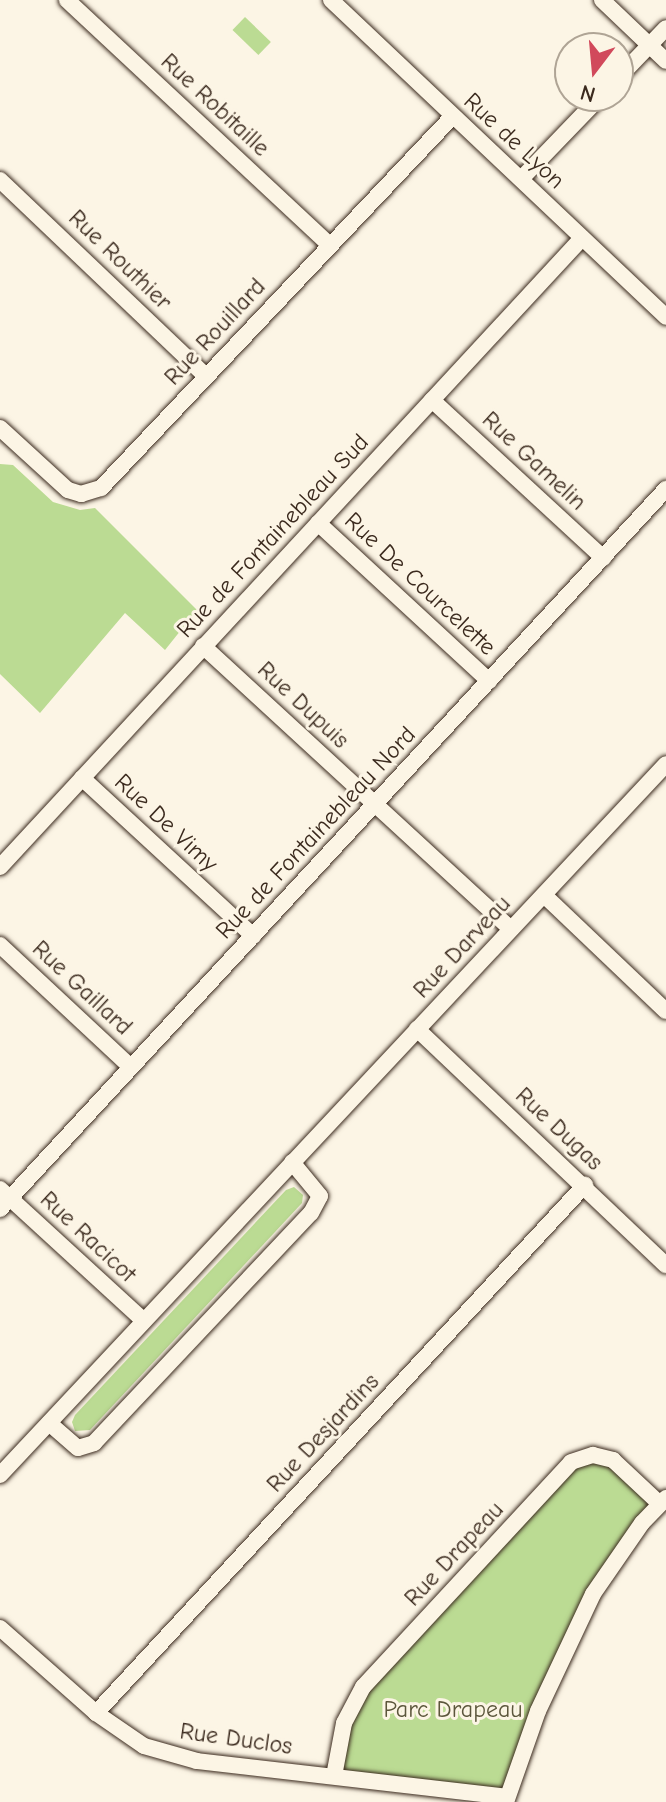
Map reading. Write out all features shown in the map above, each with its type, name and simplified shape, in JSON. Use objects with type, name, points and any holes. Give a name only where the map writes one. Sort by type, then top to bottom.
[{"type":"street","name":"Rue Robitaille","points":[[67,0],[330,245]]},
{"type":"street","name":"Rue de Lyon","points":[[331,0],[666,317]]},
{"type":"street","points":[[602,0],[666,61]]},
{"type":"street","points":[[634,62],[666,28]]},
{"type":"street","points":[[521,179],[586,112]]},
{"type":"street","name":"Rue Rouillard","points":[[1,432],[68,490],[93,493],[452,117]]},
{"type":"street","name":"Rue Routhier","points":[[0,180],[206,376]]},
{"type":"street","name":"Rue de Fontainebleau Sud","points":[[0,867],[582,238]]},
{"type":"street","name":"Rue Gamelin","points":[[432,400],[603,558]]},
{"type":"street","name":"Rue de Fontainebleau Nord","points":[[3,1198],[131,1067],[666,489]]},
{"type":"street","name":"Rue De Courcelette","points":[[318,523],[489,681]]},
{"type":"street","name":"Rue Dupuis","points":[[203,646],[511,929]]},
{"type":"street","name":"Rue Darveau","points":[[0,1475],[666,764]]},
{"type":"street","name":"Rue De Vimy","points":[[82,778],[253,936]]},
{"type":"street","points":[[544,895],[666,1011]]},
{"type":"street","name":"Rue Gaillard","points":[[0,945],[131,1067]]},
{"type":"street","name":"Rue Dugas","points":[[417,1029],[666,1265]]},
{"type":"street","points":[[49,1423],[78,1448],[94,1443],[316,1207],[318,1190],[292,1162]]},
{"type":"street","name":"Rue Desjardins","points":[[96,1713],[585,1185]]},
{"type":"street","name":"Rue Racicot","points":[[3,1198],[144,1321]]},
{"type":"street","name":"Rue Drapeau","points":[[334,1776],[344,1723],[363,1687],[571,1462],[593,1455],[613,1460],[663,1501]]},
{"type":"street","points":[[507,1800],[538,1711],[593,1594],[663,1501]]},
{"type":"street","name":"Rue Duclos","points":[[0,1628],[96,1713],[144,1746],[197,1761],[507,1800]]},
{"type":"green space","points":[[245,17],[271,42],[258,55],[232,30]]},
{"type":"green space","points":[[0,464],[13,465],[53,502],[80,510],[95,508],[197,610],[165,650],[125,613],[40,713],[0,674]]},
{"type":"green space","points":[[294,1187],[303,1195],[302,1203],[90,1430],[75,1431],[72,1422],[75,1415],[286,1190]]},
{"type":"green space","name":"Parc Drapeau","points":[[593,1455],[660,1504],[593,1594],[507,1797],[334,1776],[363,1687],[571,1462]]}]
